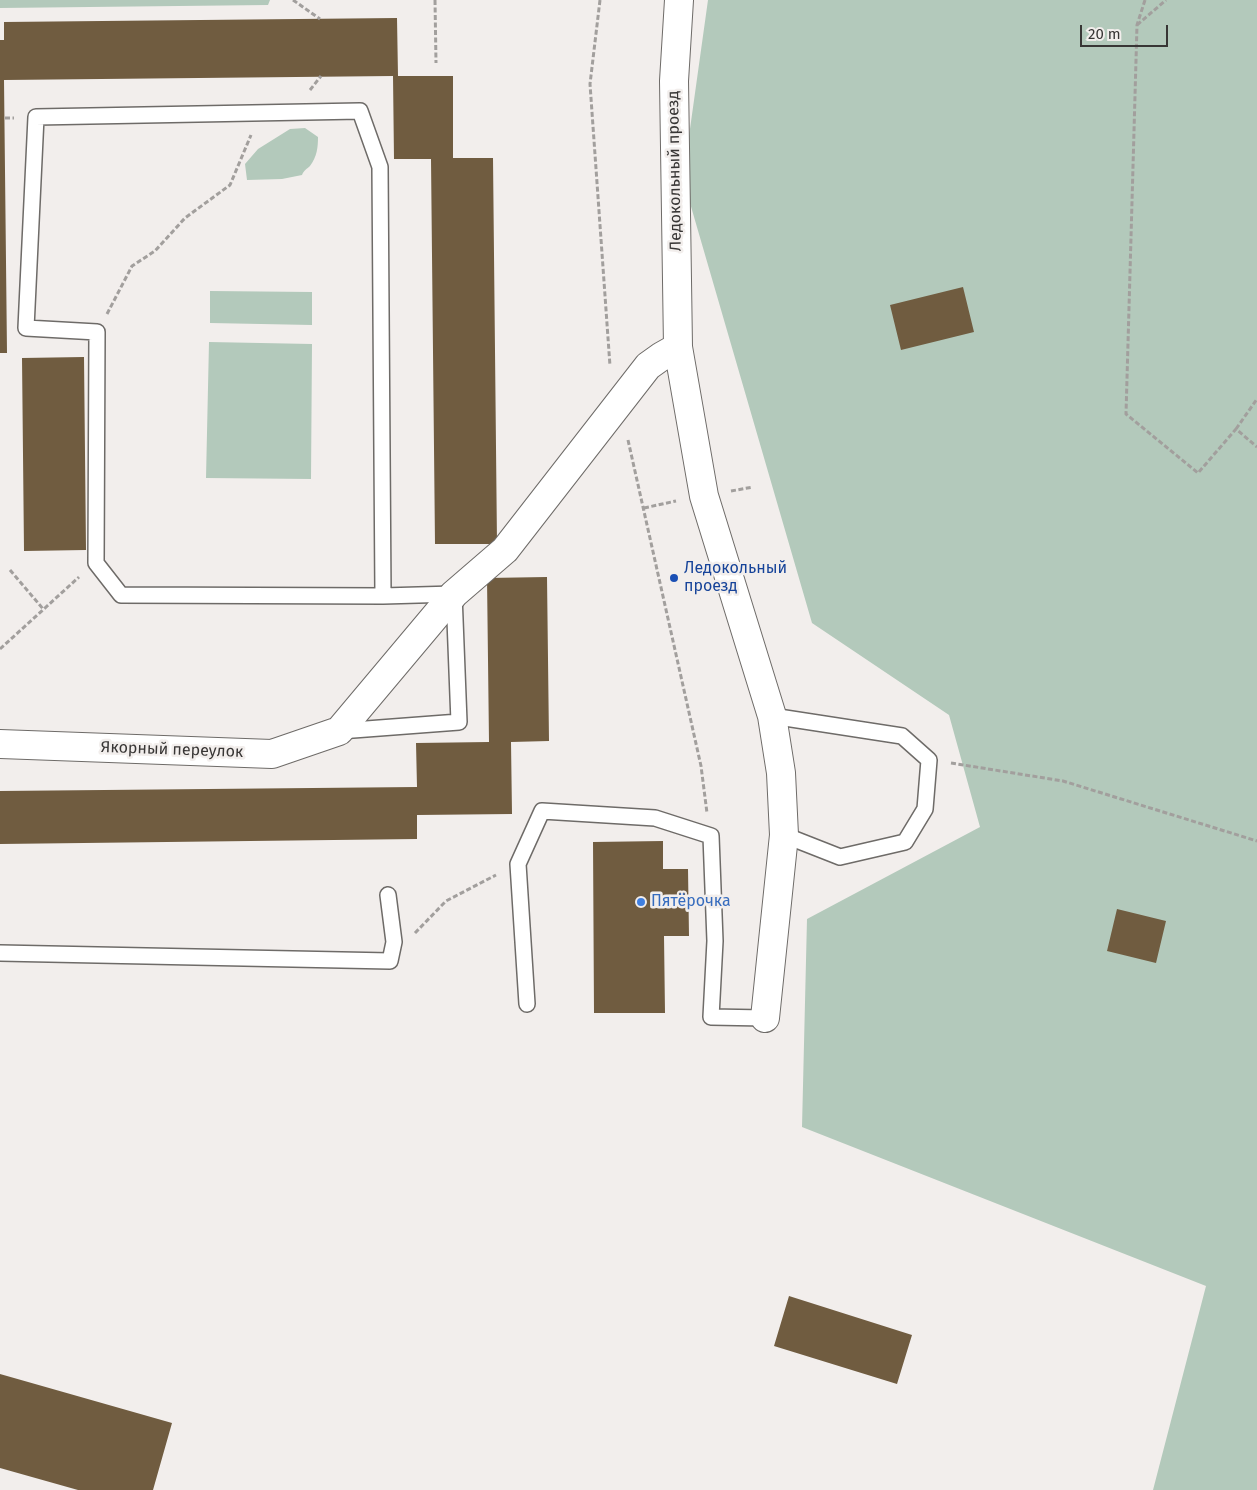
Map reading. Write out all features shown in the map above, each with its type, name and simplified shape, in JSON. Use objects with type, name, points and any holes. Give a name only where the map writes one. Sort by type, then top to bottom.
[{"type":"street","name":"Ледокольный проезд","points":[[679,0],[674,81],[678,347],[704,496],[772,716],[782,773],[784,835],[765,1018]]},
{"type":"street","points":[[339,731],[454,594],[506,550],[648,366],[678,347]]},
{"type":"street","name":"Якорный переулок","points":[[0,744],[272,754],[339,731]]},
{"type":"lane","points":[[339,731],[459,722],[454,594],[383,596],[120,595],[96,563],[97,332],[26,328],[36,116],[360,111],[380,167],[383,596]]},
{"type":"lane","points":[[772,716],[902,736],[930,760],[925,809],[904,842],[840,857],[784,835]]},
{"type":"lane","points":[[528,1004],[518,864],[542,811],[654,818],[711,836],[714,940],[711,1017],[765,1018]]},
{"type":"lane","points":[[0,953],[390,961],[394,942],[388,895]]},
{"type":"path","points":[[292,0],[320,19]]},
{"type":"path","points":[[435,0],[436,63]]},
{"type":"path","points":[[1145,0],[1137,25],[1126,414],[1198,473],[1236,429],[1257,399]]},
{"type":"path","points":[[1137,25],[1166,0]]},
{"type":"path","points":[[97,332],[132,266],[155,251],[185,218],[230,185],[257,122],[270,112]]},
{"type":"path","points":[[1236,429],[1257,447]]},
{"type":"path","points":[[10,570],[44,610]]},
{"type":"path","points":[[0,649],[44,610],[54,598],[86,572]]},
{"type":"path","points":[[930,760],[1063,781],[1257,841]]},
{"type":"path","points":[[414,934],[446,901],[518,864]]},
{"type":"green space","points":[[0,0],[270,0],[268,5],[0,8]]},
{"type":"green space","points":[[708,0],[1257,0],[1257,1490],[1153,1490],[1206,1286],[802,1127],[807,919],[980,827],[949,715],[812,623],[683,179]]},
{"type":"green space","points":[[305,128],[318,137],[318,144],[314,159],[302,175],[282,179],[247,180],[245,164],[258,149],[290,129]]},
{"type":"green space","points":[[210,291],[312,292],[312,325],[210,323]]},
{"type":"green space","points":[[209,342],[312,344],[311,479],[206,478]]},
{"type":"building","points":[[397,18],[398,76],[453,76],[453,158],[493,158],[497,544],[435,544],[431,159],[394,159],[393,76],[4,80],[7,353],[0,353],[0,40],[4,40],[4,22]]},
{"type":"building","points":[[963,287],[974,332],[901,350],[890,305]]},
{"type":"building","points":[[84,357],[86,550],[24,551],[22,358]]},
{"type":"building","points":[[547,577],[549,741],[511,742],[512,814],[417,815],[417,839],[0,844],[0,791],[417,787],[416,743],[489,742],[487,578]]},
{"type":"building","name":"Пятёрочка","points":[[663,841],[663,869],[688,869],[689,936],[664,936],[665,1013],[594,1013],[593,842]]},
{"type":"building","points":[[1117,909],[1166,921],[1156,963],[1107,951]]},
{"type":"building","points":[[789,1296],[912,1335],[897,1384],[774,1346]]},
{"type":"building","points":[[0,1374],[172,1423],[153,1490],[78,1490],[0,1468]]},
{"type":"place","name":"Ледокольный проезд","points":[[674,578]]},
{"type":"place","name":"Пятёрочка","points":[[641,902]]}]
